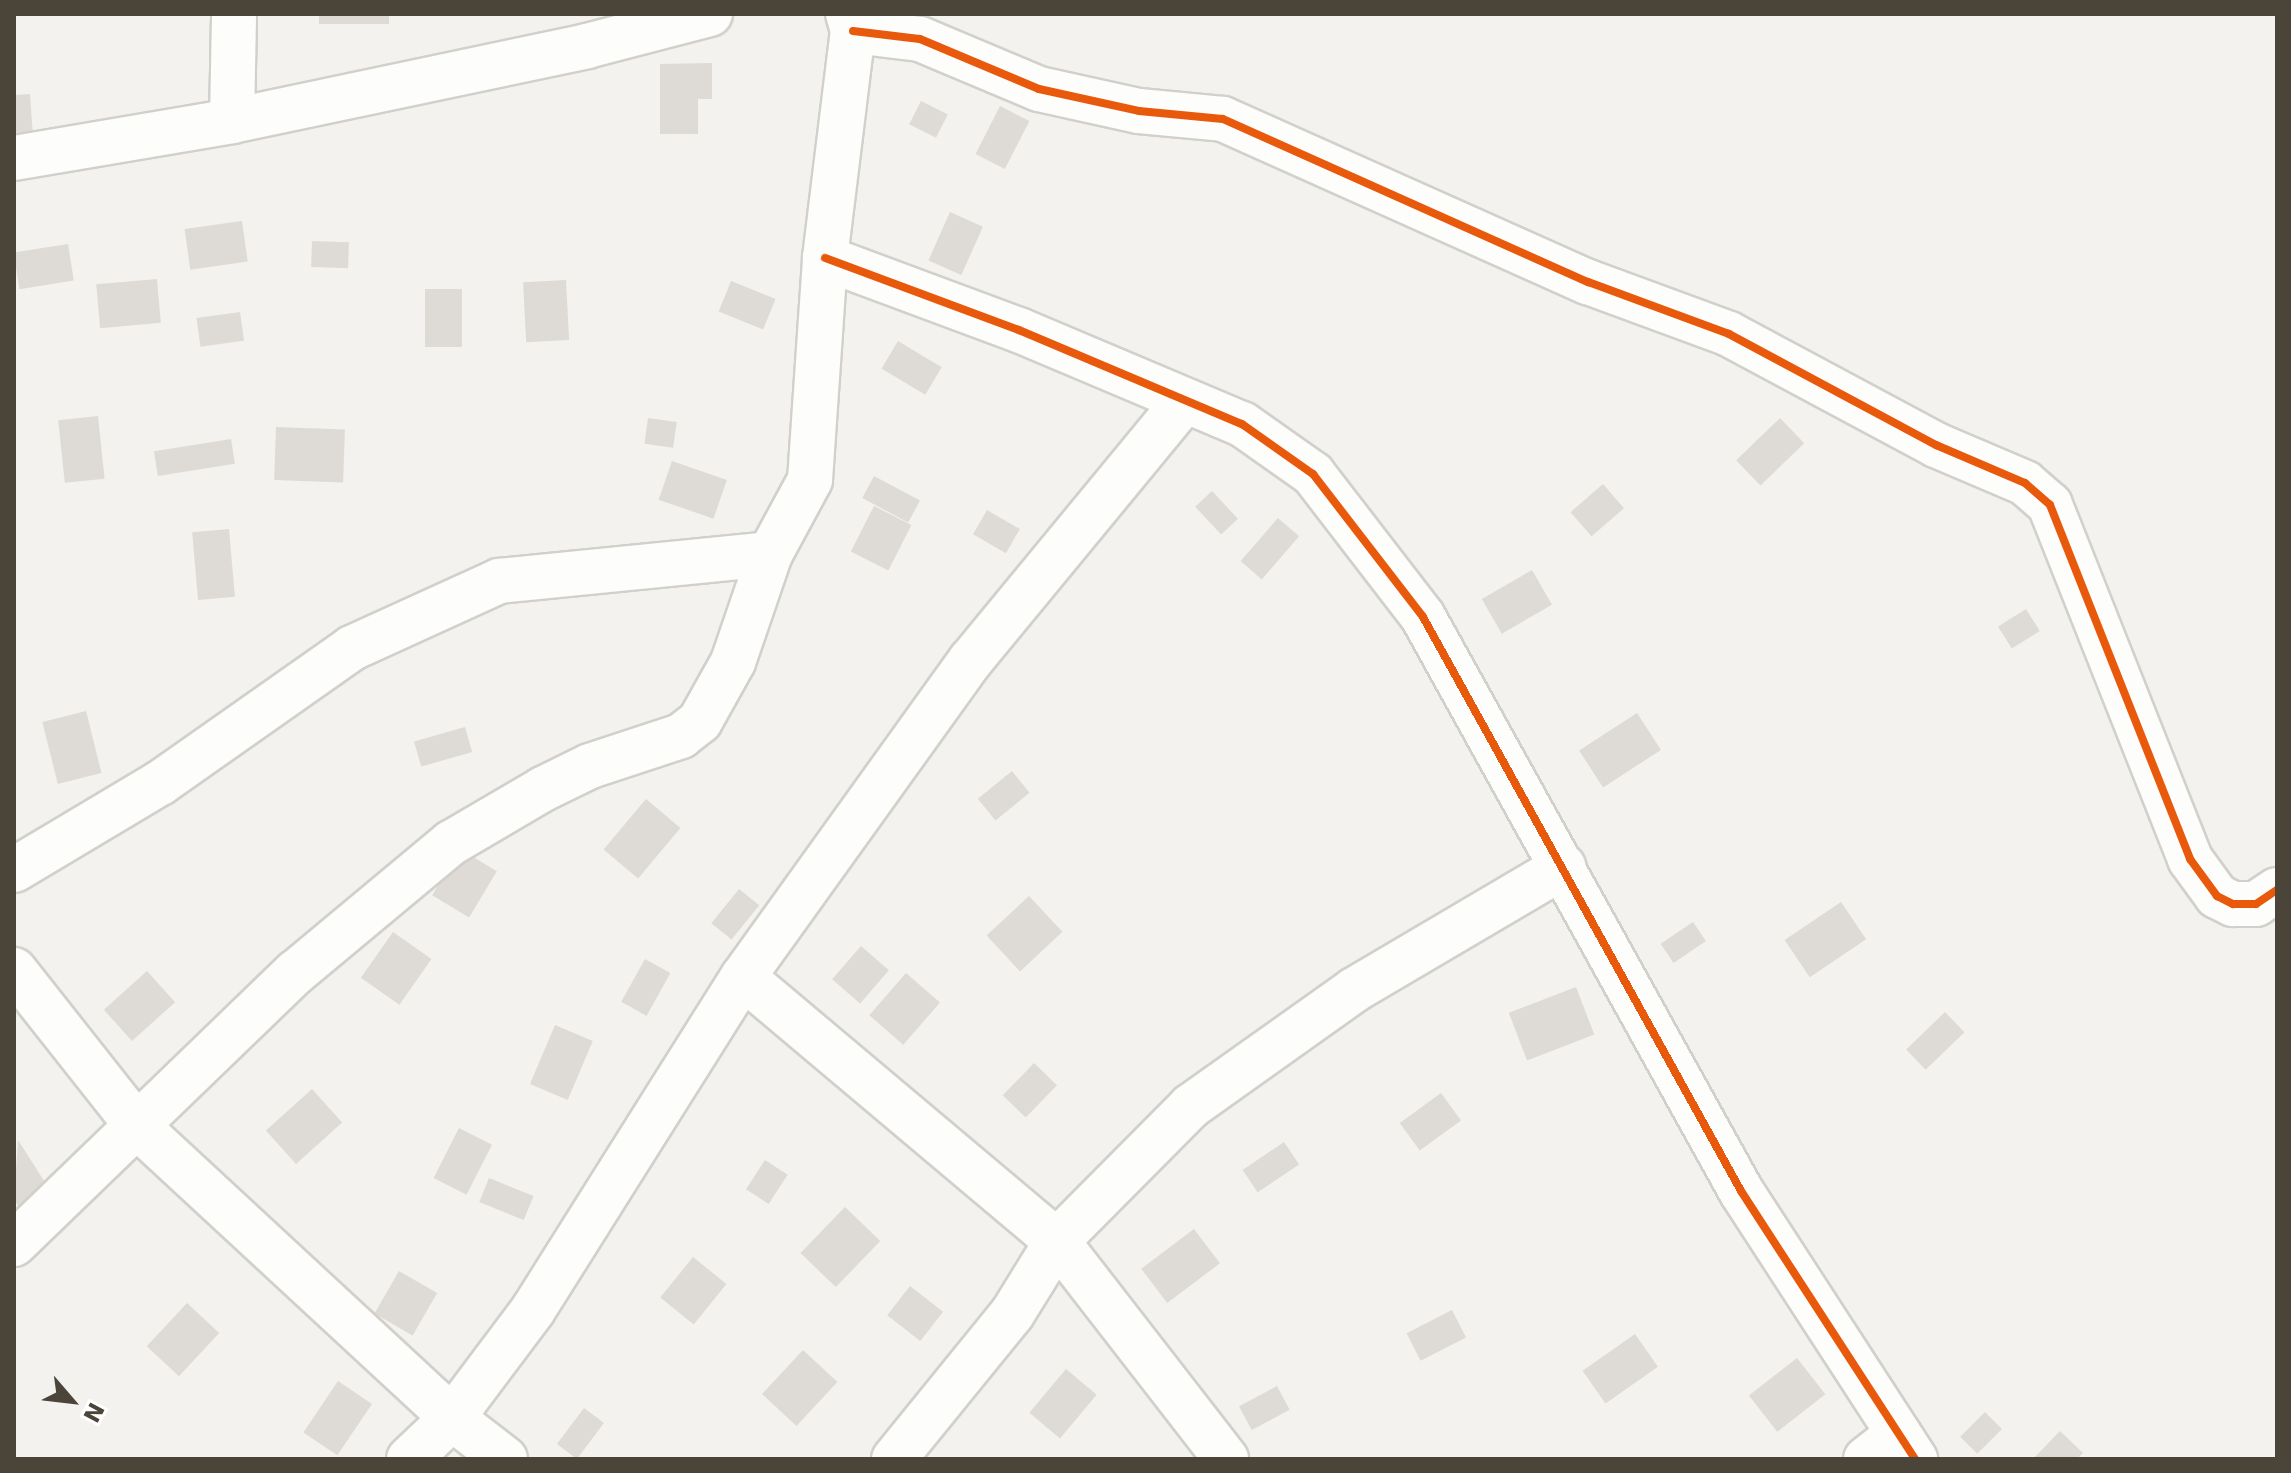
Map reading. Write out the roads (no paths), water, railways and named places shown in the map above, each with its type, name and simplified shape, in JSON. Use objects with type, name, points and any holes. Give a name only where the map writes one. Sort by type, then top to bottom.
[{"type":"street","points":[[232,121],[234,14]]},
{"type":"street","points":[[14,158],[232,121],[587,46],[710,14]]},
{"type":"street","points":[[14,1244],[296,972],[451,843],[543,789],[590,766],[681,736],[700,721],[733,662],[770,554],[810,480],[825,258],[850,23],[920,39],[1039,89],[1139,111],[1223,119],[1588,282],[1729,334],[1936,445],[2025,483],[2050,505],[2190,859],[2217,896],[2233,904],[2256,904],[2277,890]]},
{"type":"street","points":[[825,258],[1019,330],[1183,403],[1242,424],[1313,474],[1423,617],[1741,1191],[1893,1451]]},
{"type":"street","points":[[409,1459],[452,1418],[533,1310],[743,977],[971,660],[1183,403]]},
{"type":"street","points":[[14,870],[160,783],[352,648],[499,581],[770,554]]},
{"type":"street","points":[[894,1459],[1012,1314],[1057,1241],[1191,1106],[1354,990],[1563,867]]},
{"type":"street","points":[[14,970],[137,1126],[452,1418],[505,1459]]},
{"type":"street","points":[[743,977],[1057,1241],[1226,1459]]}]
